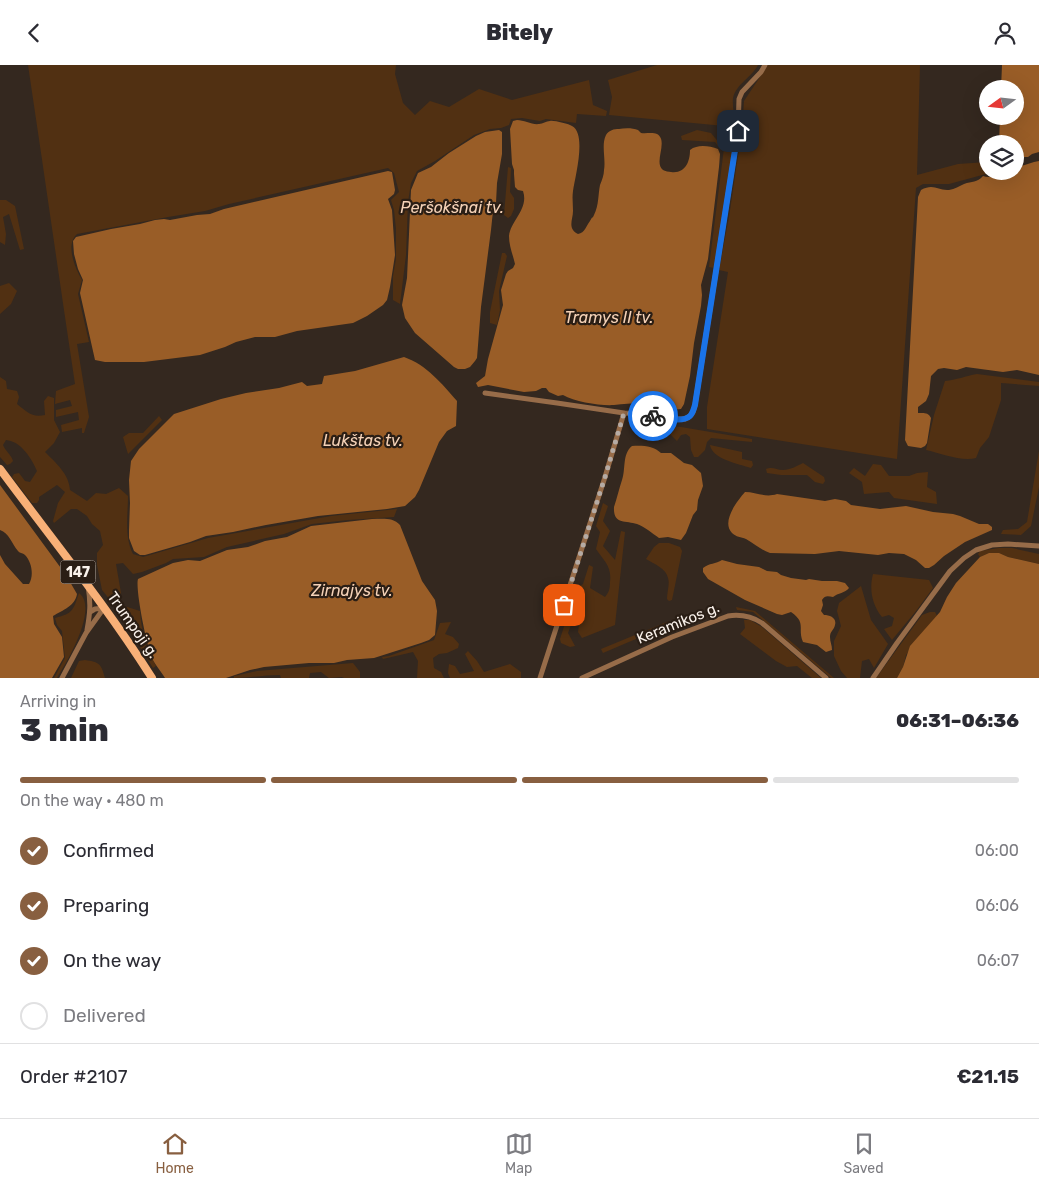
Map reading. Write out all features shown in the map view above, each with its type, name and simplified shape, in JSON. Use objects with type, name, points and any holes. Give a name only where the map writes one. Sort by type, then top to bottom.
[{"type":"main road","name":"Trumpoji g.","points":[[0,469],[104,608],[152,678]]},
{"type":"street","points":[[485,393],[624,413],[679,419],[685,419],[690,416],[695,405],[738,131],[739,99],[742,92],[765,65]]},
{"type":"street","points":[[540,678],[624,413]]},
{"type":"street","points":[[873,678],[950,571],[958,563],[970,554],[992,545],[1039,546]]},
{"type":"street","points":[[86,633],[90,612],[87,585]]},
{"type":"street","points":[[90,612],[94,609],[104,608]]},
{"type":"street","points":[[62,678],[86,633],[104,608]]},
{"type":"street","name":"Keramikos g.","points":[[582,678],[672,637],[728,616],[736,615],[750,617],[762,623],[826,678]]},
{"type":"shaded area","points":[[28,65],[396,65],[395,74],[403,103],[415,115],[430,101],[449,107],[479,89],[512,100],[589,80],[593,105],[607,111],[606,116],[577,114],[576,123],[546,119],[540,121],[522,118],[511,119],[509,125],[474,135],[417,171],[411,183],[408,202],[406,255],[400,304],[393,300],[396,229],[391,200],[399,192],[394,173],[388,168],[205,211],[77,234],[73,239],[71,250],[74,263],[82,280],[78,294],[89,342],[77,344],[89,417],[84,433],[82,433],[82,428],[62,432],[61,425],[79,420],[78,412],[56,417],[56,410],[72,406],[70,400],[55,404],[56,391],[75,384]]},
{"type":"shaded area","points":[[657,65],[758,65],[737,89],[733,98],[735,127],[609,115],[612,97],[608,80]]},
{"type":"shaded area","points":[[768,65],[920,65],[917,175],[958,164],[979,163],[979,176],[949,184],[923,184],[916,188],[897,459],[707,429],[707,407],[728,272],[719,270],[742,130],[744,101]]},
{"type":"shaded area","points":[[697,130],[711,133],[720,144],[718,146],[715,142],[682,140],[681,136]]},
{"type":"shaded area","points":[[728,145],[733,146],[714,268],[709,267],[724,148]]},
{"type":"shaded area","points":[[508,167],[511,168],[510,192],[514,198],[514,209],[508,218],[504,215]]},
{"type":"shaded area","points":[[0,200],[6,200],[15,206],[24,249],[20,250],[9,214],[3,217],[6,234],[5,245],[0,242]]},
{"type":"shaded area","points":[[502,253],[505,253],[507,256],[499,291],[500,310],[497,325],[490,323],[490,312]]},
{"type":"shaded area","points":[[9,283],[17,291],[11,304],[0,314],[0,286]]},
{"type":"shaded area","points":[[977,374],[1039,382],[1039,386],[1001,383],[1001,400],[989,437],[980,448],[976,458],[958,458],[926,450],[934,415],[945,381]]},
{"type":"shaded area","points":[[0,377],[6,381],[7,389],[17,391],[19,397],[17,404],[33,415],[45,415],[44,401],[48,396],[54,398],[54,420],[60,432],[54,443],[45,452],[65,474],[70,490],[87,501],[96,493],[106,494],[119,488],[128,496],[127,533],[133,554],[143,557],[208,538],[331,516],[397,509],[394,517],[312,524],[284,534],[227,547],[204,557],[173,559],[133,574],[123,563],[116,564],[121,593],[117,601],[111,601],[102,590],[97,565],[97,553],[103,545],[100,531],[87,516],[77,509],[71,509],[54,523],[58,503],[65,492],[57,485],[39,497],[37,503],[32,503],[12,477],[14,474],[19,473],[25,481],[30,482],[37,471],[29,456],[21,447],[6,440],[3,445],[13,461],[7,465],[0,457]]},
{"type":"shaded area","points":[[159,416],[162,420],[128,454],[123,437],[129,433],[143,433]]},
{"type":"shaded area","points":[[640,423],[681,427],[752,439],[752,442],[711,438],[707,442],[705,450],[698,457],[694,457],[691,450],[690,437],[686,434],[681,435],[677,441],[669,433],[649,429],[647,436],[641,435],[639,430]]},
{"type":"shaded area","points":[[710,445],[742,452],[742,459],[752,461],[753,465],[751,468],[727,460],[716,454]]},
{"type":"shaded area","points":[[1039,451],[1039,487],[1031,526],[1021,535],[1001,534],[1003,530],[1018,529],[1027,522]]},
{"type":"shaded area","points":[[803,463],[824,477],[825,481],[823,484],[815,482],[807,475],[767,473],[766,469],[786,470]]},
{"type":"shaded area","points":[[873,464],[881,465],[889,476],[909,476],[928,472],[927,487],[936,492],[937,504],[894,498],[889,492],[864,494],[862,482],[849,473],[854,468],[865,476]]},
{"type":"shaded area","points":[[603,503],[608,506],[603,521],[610,531],[603,546],[615,560],[621,531],[625,532],[615,625],[582,638],[578,632],[583,596],[578,587],[583,584],[589,565],[593,567],[590,588],[605,597],[610,587],[609,568],[596,549],[600,532],[596,526]]},
{"type":"shaded area","points":[[659,543],[669,543],[680,547],[682,551],[672,600],[669,601],[667,599],[669,580],[667,575],[659,567],[646,559]]},
{"type":"shaded area","points":[[1012,548],[1039,554],[1039,564],[999,553],[989,553],[980,557],[978,554],[980,551]]},
{"type":"shaded area","points":[[873,574],[929,580],[933,588],[892,640],[884,629],[892,626],[894,618],[889,615],[882,617],[876,607],[871,591]]},
{"type":"shaded area","points":[[861,586],[871,620],[888,644],[874,668],[869,659],[862,661],[860,678],[847,678],[841,671],[834,656],[834,641],[841,626],[837,611],[839,603]]},
{"type":"shaded area","points":[[79,593],[84,600],[83,622],[74,648],[57,678],[54,678],[65,658],[62,631],[57,625],[55,618],[72,610]]},
{"type":"shaded area","points":[[124,606],[140,611],[145,640],[156,666],[153,668],[117,610]]},
{"type":"shaded area","points":[[736,607],[755,611],[834,678],[831,678],[753,612],[737,610]]},
{"type":"shaded area","points":[[570,608],[576,612],[568,633],[575,646],[570,647],[561,643],[560,639]]},
{"type":"shaded area","points":[[935,612],[937,616],[906,655],[903,667],[897,678],[876,678],[922,615]]},
{"type":"shaded area","points":[[744,620],[750,620],[762,627],[821,678],[812,678],[797,666],[787,667],[740,634],[745,628]]},
{"type":"shaded area","points":[[669,621],[671,624],[603,653],[601,649]]},
{"type":"shaded area","points":[[451,622],[445,634],[453,637],[459,644],[458,648],[433,658],[434,668],[441,672],[444,678],[417,678],[418,661],[413,652],[383,659],[382,657],[434,640],[440,623]]},
{"type":"shaded area","points":[[468,651],[484,672],[510,664],[521,672],[521,678],[450,678],[448,673],[449,664],[455,666],[460,674],[474,671],[465,654]]},
{"type":"shaded area","points":[[85,660],[99,665],[105,678],[71,678],[79,661]]},
{"type":"shaded area","points":[[353,663],[360,672],[360,678],[329,678],[321,672],[310,673],[309,678],[281,678],[280,675],[234,678],[234,676],[257,671]]},
{"type":"water","points":[[1002,65],[1039,65],[1039,152],[1028,157],[1024,157],[1024,135],[999,135],[1000,125],[1024,125],[1024,80],[1001,80]]},
{"type":"water","name":"Tramys II tv.","points":[[517,120],[536,124],[552,121],[570,125],[576,131],[579,138],[579,156],[573,194],[571,224],[578,234],[584,231],[596,211],[604,172],[605,139],[610,131],[629,128],[638,130],[641,133],[657,134],[662,141],[660,166],[663,170],[669,172],[680,171],[686,166],[690,150],[693,148],[704,146],[718,149],[720,154],[719,167],[708,259],[701,285],[701,306],[690,376],[684,404],[681,409],[670,409],[642,403],[609,405],[581,402],[563,395],[558,396],[549,392],[546,388],[524,392],[488,385],[478,387],[476,383],[485,376],[503,305],[501,290],[506,274],[515,264],[510,247],[510,230],[524,203],[523,191],[515,187],[512,164],[510,129],[513,121]]},
{"type":"water","name":"Peršokšnai tv.","points":[[499,130],[502,132],[502,154],[481,307],[477,358],[470,367],[458,369],[415,333],[405,318],[402,305],[407,278],[411,190],[418,173],[431,167],[476,136],[485,132]]},
{"type":"water","points":[[1039,161],[1039,375],[1017,370],[1003,372],[966,367],[957,370],[938,369],[931,376],[929,394],[926,401],[918,407],[918,413],[927,414],[931,418],[927,443],[921,448],[908,446],[905,440],[918,197],[921,190],[933,187],[951,190],[979,179],[1024,180],[1024,165]]},
{"type":"water","points":[[388,171],[392,172],[395,190],[394,194],[388,199],[392,210],[395,255],[387,300],[367,316],[353,323],[297,331],[275,337],[255,337],[200,355],[144,362],[105,362],[95,360],[80,293],[83,280],[74,254],[73,241],[76,237],[155,220],[170,220],[210,214],[224,209]]},
{"type":"water","name":"Lukštas tv.","points":[[404,357],[427,370],[457,401],[456,426],[447,431],[439,442],[419,490],[415,497],[405,506],[318,516],[206,536],[145,555],[140,555],[134,551],[129,538],[129,480],[131,461],[139,449],[174,414],[246,393],[302,382],[307,386],[322,384],[324,376],[355,371]]},
{"type":"water","points":[[632,446],[648,447],[661,453],[671,453],[684,463],[692,465],[701,473],[703,486],[697,510],[681,540],[668,537],[659,538],[640,525],[621,521],[616,517],[614,507],[623,476],[625,457]]},
{"type":"water","points":[[0,485],[66,575],[77,594],[71,605],[53,616],[54,624],[62,637],[64,657],[52,678],[0,678],[0,555],[5,564],[23,584],[29,584],[32,573],[31,565],[25,555],[18,551],[8,536],[0,530]]},
{"type":"water","points":[[745,492],[768,495],[777,494],[825,501],[835,499],[846,501],[851,505],[880,509],[906,506],[953,514],[979,524],[988,524],[992,527],[992,530],[965,542],[929,568],[925,568],[916,560],[904,554],[889,553],[878,555],[839,551],[815,554],[770,553],[735,535],[729,528],[728,523],[731,512]]},
{"type":"water","name":"Zirnajys tv.","points":[[372,519],[391,520],[400,525],[422,581],[435,600],[437,611],[435,635],[429,640],[374,658],[334,663],[264,667],[226,678],[165,678],[153,661],[150,652],[140,605],[138,579],[173,563],[188,560],[200,561],[227,550],[248,547],[265,541],[287,537],[311,526]]},
{"type":"water","points":[[989,553],[999,553],[1039,564],[1039,678],[897,678],[910,646],[940,612],[956,583],[980,557]]},
{"type":"water","points":[[722,560],[759,567],[791,578],[845,583],[849,588],[847,590],[833,597],[825,597],[822,600],[821,611],[824,615],[831,616],[835,620],[830,635],[832,650],[826,652],[817,645],[803,642],[799,619],[791,612],[782,615],[777,614],[745,600],[708,579],[703,572],[703,568]]},
{"type":"way so far","points":[[564,605],[624,413],[653,416]]},
{"type":"route","points":[[653,416],[685,419],[693,412],[738,131]]}]
